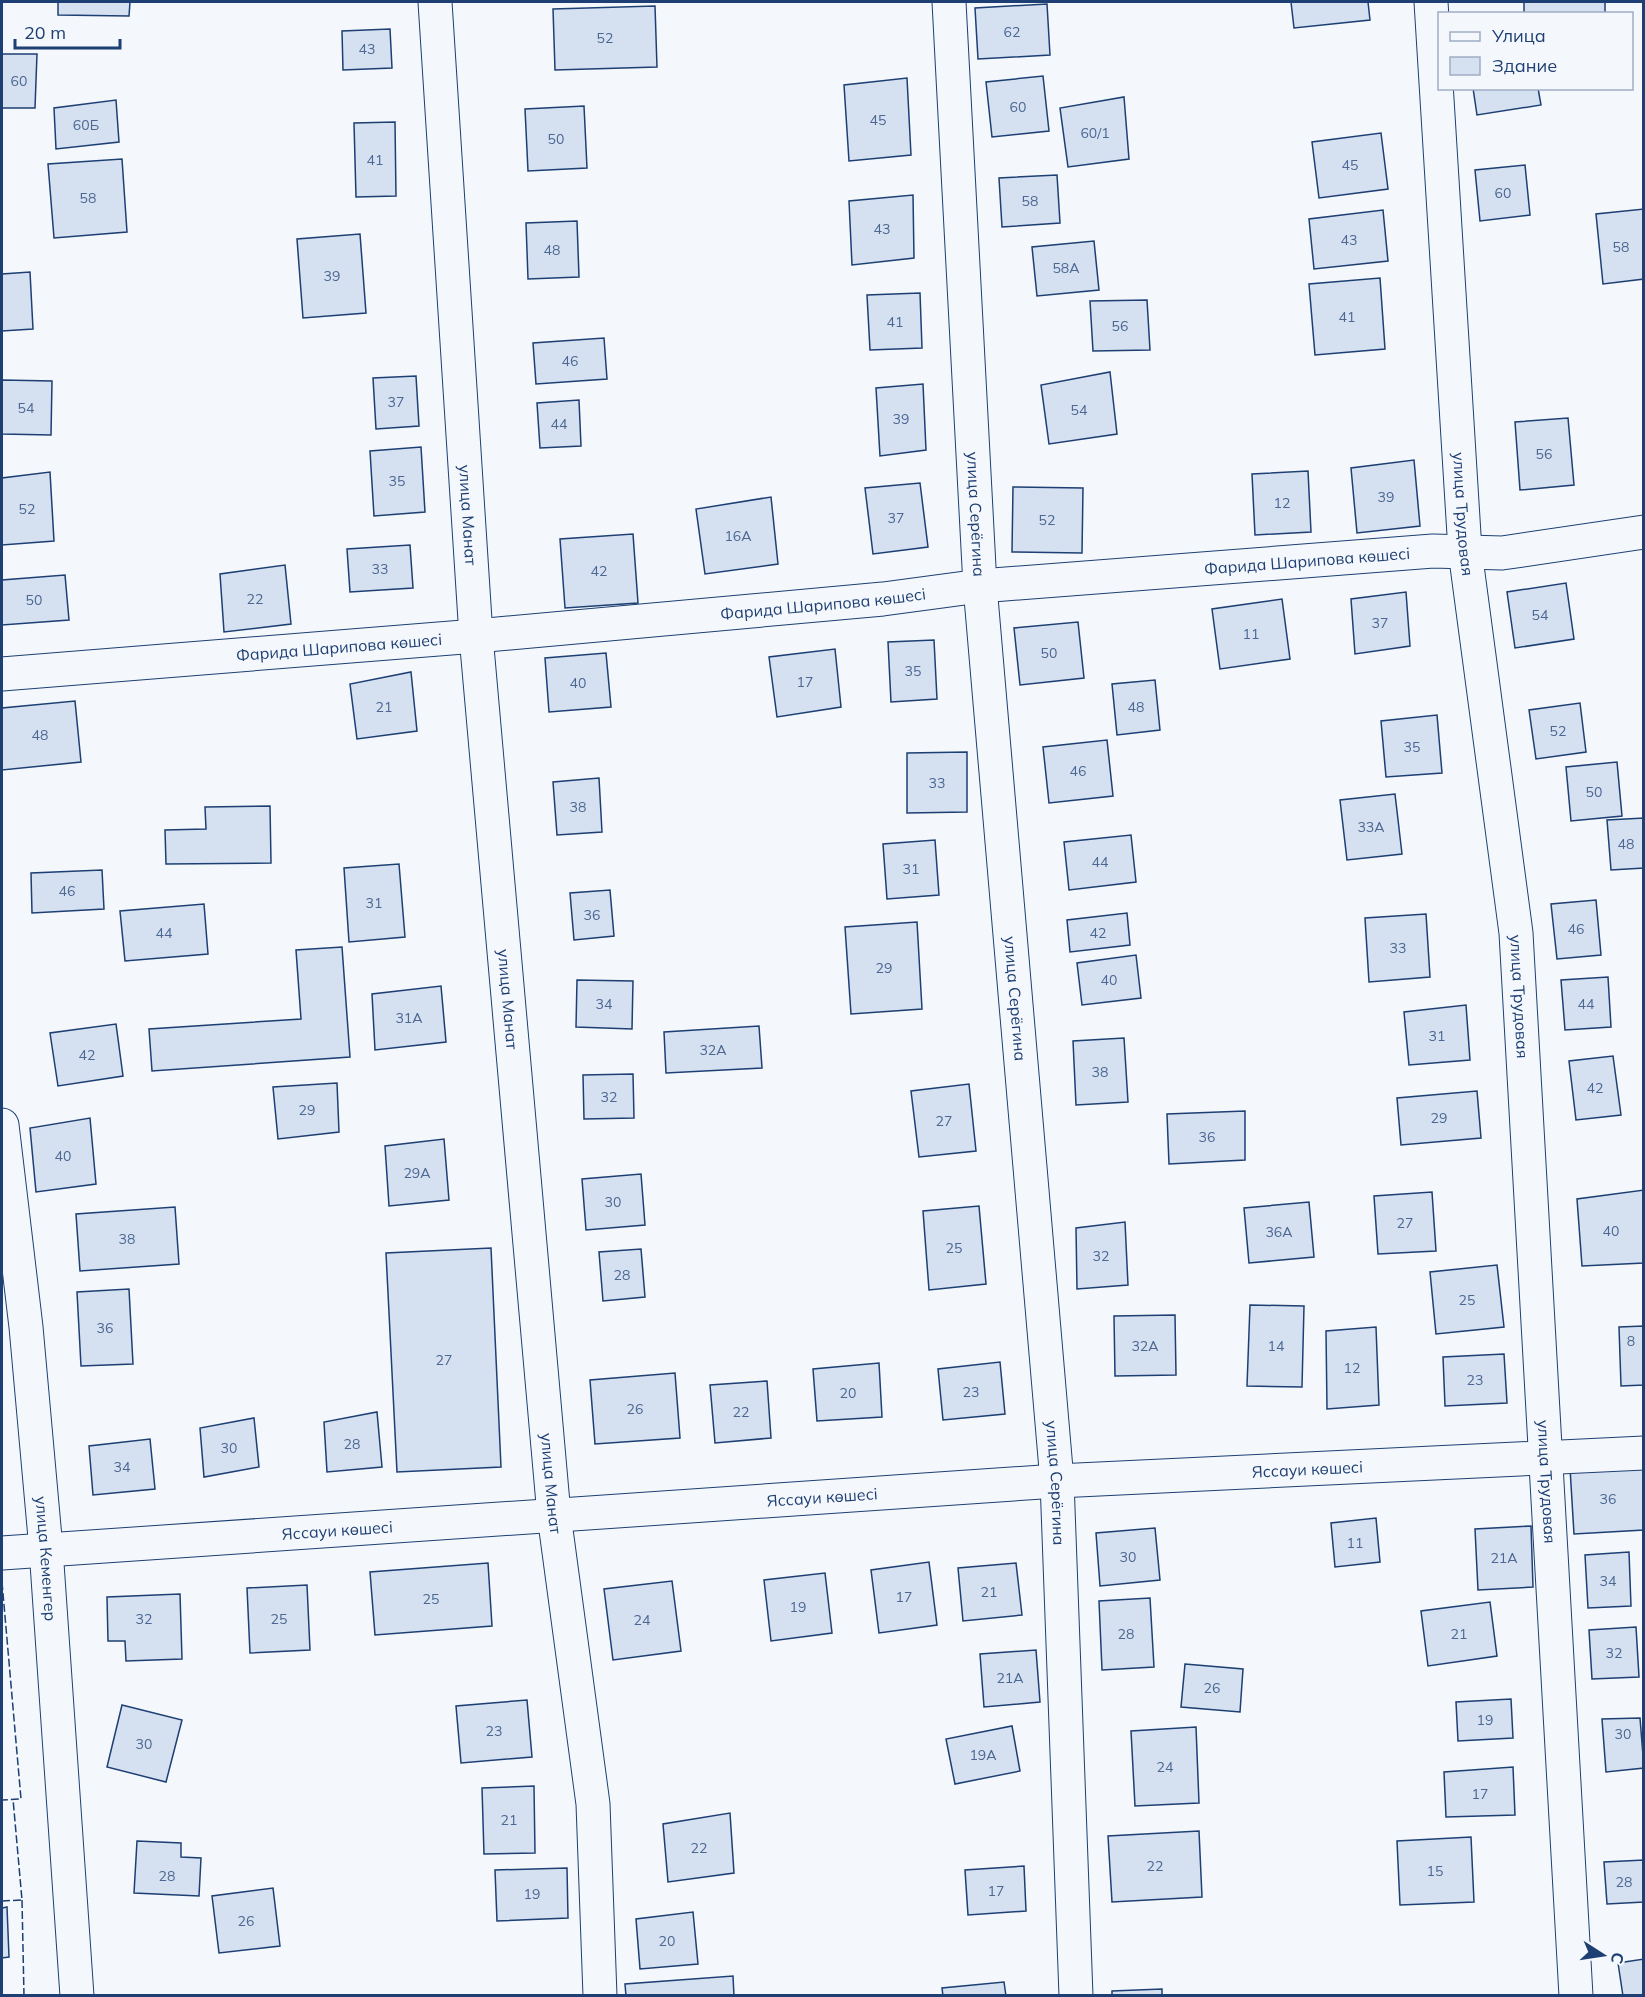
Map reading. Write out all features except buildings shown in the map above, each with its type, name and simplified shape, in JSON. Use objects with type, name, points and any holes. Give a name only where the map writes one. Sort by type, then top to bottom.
[{"type":"street","name":"улица Манат","points":[[435,2],[476,636],[554,1515],[593,1804],[600,1995]]},
{"type":"street","name":"улица Серёгина","points":[[949,2],[980,586],[1057,1480],[1077,1995]]},
{"type":"street","name":"улица Трудовая","points":[[1431,2],[1465,551],[1516,933],[1576,1995]]},
{"type":"street","name":"Фарида Шарипова көшесі","points":[[2,674],[476,636],[883,599],[980,586],[1433,551],[1502,553],[1644,532]]},
{"type":"street","name":"улица Кеменгер","points":[[2,1125],[26,1327],[46,1549],[77,1995]]},
{"type":"street","name":"Яссауи көшесі","points":[[2,1553],[1057,1480],[1644,1453]]},
{"type":"fence","points":[[2,1582],[21,1799],[2,1800]]},
{"type":"fence","points":[[2,1901],[22,1900],[13,1799]]},
{"type":"fence","points":[[22,1900],[24,1996]]}]
